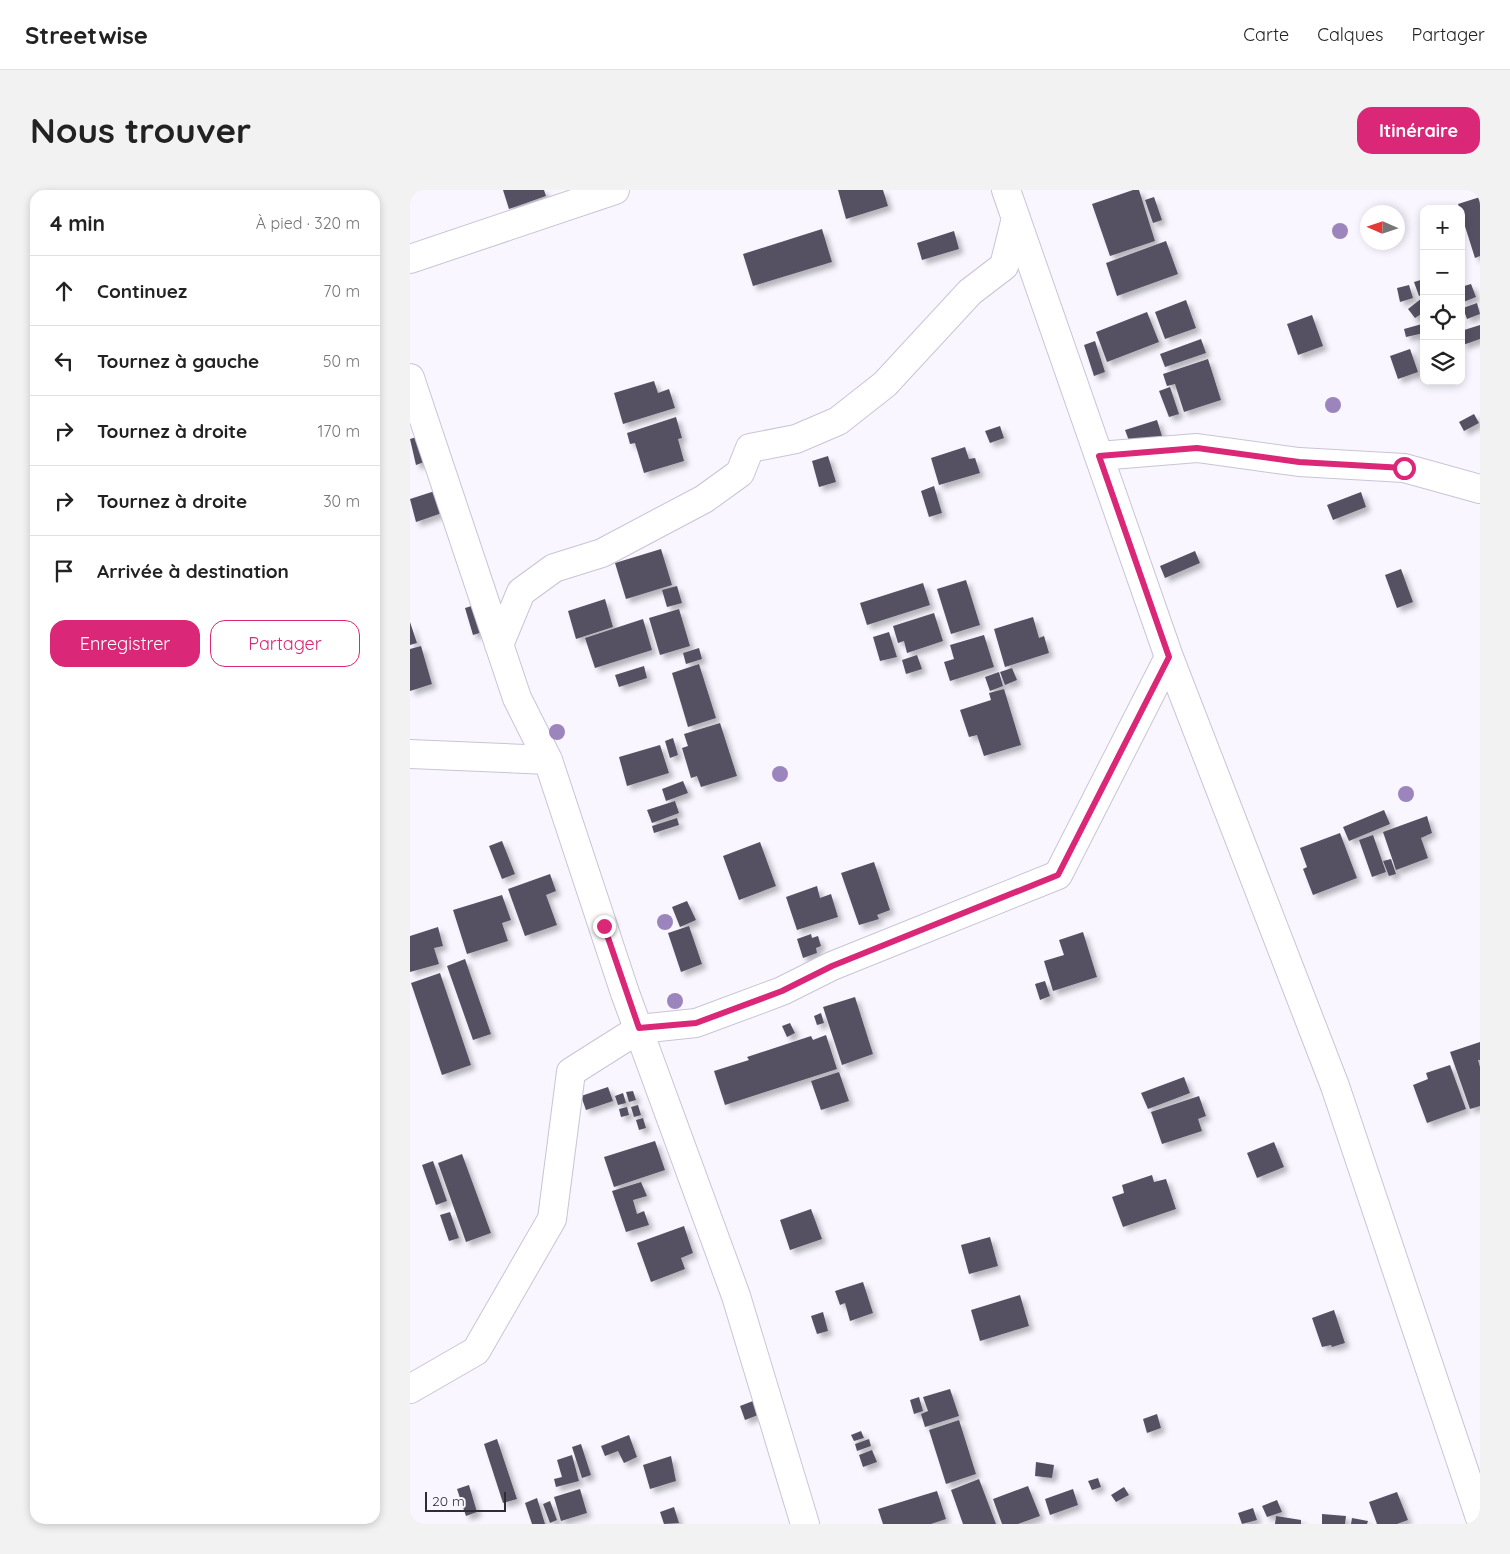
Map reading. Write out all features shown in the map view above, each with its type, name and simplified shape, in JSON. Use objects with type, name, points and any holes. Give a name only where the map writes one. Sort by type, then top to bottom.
[{"type":"street","points":[[410,259],[615,190]]},
{"type":"street","points":[[1006,190],[1169,657],[1335,1086],[1480,1518]]},
{"type":"street","points":[[499,645],[520,592],[554,568],[602,553],[704,499],[740,472],[750,448],[796,439],[838,421],[885,384],[970,292],[1004,266],[1016,218]]},
{"type":"street","points":[[410,378],[517,698],[548,760],[639,1028],[736,1296],[805,1524]]},
{"type":"street","points":[[1099,456],[1197,448],[1299,462],[1404,468],[1480,489]]},
{"type":"street","points":[[410,1389],[476,1351],[552,1219],[571,1072],[639,1028],[696,1023],[705,1020],[782,991],[832,966],[1058,875],[1169,657]]},
{"type":"street","points":[[410,754],[548,760]]},
{"type":"building","points":[[503,190],[544,190],[546,196],[509,209]]},
{"type":"building","points":[[838,190],[883,190],[888,206],[846,219]]},
{"type":"building","points":[[1133,190],[1139,190],[1155,241],[1110,256],[1092,204]]},
{"type":"building","points":[[1154,197],[1162,220],[1153,223],[1145,200]]},
{"type":"building","points":[[1480,197],[1480,256],[1475,258],[1465,226],[1465,205],[1458,204]]},
{"type":"building","points":[[822,229],[832,262],[753,286],[743,254]]},
{"type":"building","points":[[954,231],[959,249],[922,260],[917,243]]},
{"type":"building","points":[[1166,241],[1178,274],[1117,296],[1106,263]]},
{"type":"building","points":[[1420,280],[1419,296],[1414,282]]},
{"type":"building","points":[[1471,284],[1476,297],[1465,301],[1465,286]]},
{"type":"building","points":[[1409,285],[1413,298],[1400,302],[1397,288]]},
{"type":"building","points":[[1186,300],[1196,328],[1165,339],[1155,312]]},
{"type":"building","points":[[1420,300],[1420,315],[1415,318],[1408,309]]},
{"type":"building","points":[[1477,303],[1480,314],[1467,319],[1465,307]]},
{"type":"building","points":[[1147,312],[1159,342],[1107,362],[1096,332]]},
{"type":"building","points":[[1312,315],[1323,346],[1298,355],[1287,324]]},
{"type":"building","points":[[1420,325],[1420,334],[1406,337],[1404,329]]},
{"type":"building","points":[[1480,325],[1480,339],[1465,344],[1465,330]]},
{"type":"building","points":[[1201,339],[1206,353],[1165,367],[1160,354]]},
{"type":"building","points":[[1095,341],[1105,372],[1094,376],[1084,345]]},
{"type":"building","points":[[1410,349],[1418,372],[1398,379],[1390,356]]},
{"type":"building","points":[[1208,359],[1221,400],[1184,412],[1175,384],[1167,386],[1163,374]]},
{"type":"building","points":[[654,381],[658,393],[669,389],[675,408],[623,424],[614,393]]},
{"type":"building","points":[[1170,387],[1179,414],[1169,417],[1159,391]]},
{"type":"building","points":[[1474,414],[1479,423],[1464,431],[1459,422]]},
{"type":"building","points":[[676,417],[682,438],[678,439],[684,461],[644,473],[635,443],[630,444],[627,433]]},
{"type":"building","points":[[1157,420],[1162,436],[1131,446],[1125,430]]},
{"type":"building","points":[[1000,426],[1004,438],[990,443],[985,431]]},
{"type":"building","points":[[420,436],[427,461],[416,465],[410,439]]},
{"type":"building","points":[[965,447],[969,459],[975,458],[980,473],[939,485],[931,458]]},
{"type":"building","points":[[828,456],[836,482],[819,487],[812,461]]},
{"type":"building","points":[[934,486],[942,513],[929,517],[921,491]]},
{"type":"building","points":[[438,490],[445,512],[416,522],[410,499]]},
{"type":"building","points":[[1361,492],[1366,507],[1333,520],[1327,505]]},
{"type":"building","points":[[661,549],[672,585],[626,599],[615,563]]},
{"type":"building","points":[[1195,551],[1200,563],[1165,578],[1160,566]]},
{"type":"building","points":[[1401,569],[1413,602],[1397,608],[1385,575]]},
{"type":"building","points":[[966,580],[980,625],[951,634],[937,589]]},
{"type":"building","points":[[923,583],[930,605],[867,625],[860,603]]},
{"type":"building","points":[[677,586],[682,603],[667,607],[662,590]]},
{"type":"building","points":[[605,599],[613,627],[576,639],[568,611]]},
{"type":"building","points":[[478,604],[486,631],[473,635],[465,608]]},
{"type":"building","points":[[679,609],[690,646],[660,655],[649,618]]},
{"type":"building","points":[[934,613],[943,641],[907,653],[904,641],[898,643],[893,626]]},
{"type":"building","points":[[1033,617],[1039,638],[1044,636],[1049,653],[1005,667],[994,629]]},
{"type":"building","points":[[643,619],[652,650],[595,668],[585,638]]},
{"type":"building","points":[[410,622],[417,643],[410,645]]},
{"type":"building","points":[[889,632],[897,657],[880,661],[873,637]]},
{"type":"building","points":[[984,635],[994,667],[950,681],[944,662],[954,659],[950,645]]},
{"type":"building","points":[[421,646],[432,684],[410,691],[410,649]]},
{"type":"building","points":[[699,648],[702,659],[686,664],[683,653]]},
{"type":"building","points":[[917,655],[922,669],[906,674],[902,660]]},
{"type":"building","points":[[699,664],[716,718],[688,727],[672,673]]},
{"type":"building","points":[[644,666],[647,678],[619,687],[615,675]]},
{"type":"building","points":[[1012,668],[1017,680],[1005,685],[1000,672]]},
{"type":"building","points":[[999,672],[1003,686],[990,691],[985,677]]},
{"type":"building","points":[[1004,689],[1021,745],[984,756],[977,735],[969,737],[960,710],[991,700],[989,693]]},
{"type":"building","points":[[720,723],[737,776],[701,787],[697,776],[691,778],[682,748],[688,746],[684,734]]},
{"type":"building","points":[[673,738],[678,755],[670,758],[665,741]]},
{"type":"building","points":[[660,745],[669,773],[627,786],[619,757]]},
{"type":"building","points":[[683,781],[688,793],[666,801],[662,789]]},
{"type":"building","points":[[675,801],[679,813],[652,823],[647,810]]},
{"type":"building","points":[[1384,810],[1390,824],[1349,841],[1343,827]]},
{"type":"building","points":[[1427,816],[1432,833],[1421,838],[1428,858],[1396,870],[1383,832]]},
{"type":"building","points":[[677,818],[679,825],[654,833],[652,826]]},
{"type":"building","points":[[1340,833],[1357,878],[1313,895],[1303,869],[1307,867],[1300,848]]},
{"type":"building","points":[[1373,835],[1386,872],[1372,877],[1359,840]]},
{"type":"building","points":[[502,841],[515,874],[502,879],[489,846]]},
{"type":"building","points":[[760,842],[776,886],[739,900],[723,856]]},
{"type":"building","points":[[1391,859],[1396,874],[1389,876],[1383,861]]},
{"type":"building","points":[[874,862],[890,910],[877,915],[879,919],[859,925],[841,873]]},
{"type":"building","points":[[550,874],[556,891],[546,895],[557,925],[525,936],[508,889]]},
{"type":"building","points":[[817,886],[820,898],[831,894],[838,917],[797,930],[786,897]]},
{"type":"building","points":[[502,895],[511,920],[502,923],[508,941],[467,954],[453,910]]},
{"type":"building","points":[[687,901],[696,920],[680,927],[672,907]]},
{"type":"building","points":[[689,926],[702,964],[681,972],[668,933]]},
{"type":"building","points":[[438,927],[443,946],[434,948],[439,964],[410,972],[410,936]]},
{"type":"building","points":[[1083,932],[1097,977],[1053,991],[1044,961],[1064,955],[1059,940]]},
{"type":"building","points":[[811,934],[812,938],[818,936],[821,946],[816,948],[817,953],[803,958],[797,939]]},
{"type":"building","points":[[465,959],[491,1034],[473,1040],[447,966]]},
{"type":"building","points":[[440,973],[471,1065],[442,1075],[411,983]]},
{"type":"building","points":[[1045,981],[1050,996],[1040,1000],[1035,984]]},
{"type":"building","points":[[855,997],[873,1054],[842,1065],[823,1007]]},
{"type":"building","points":[[821,1013],[824,1023],[817,1025],[814,1016]]},
{"type":"building","points":[[790,1023],[795,1033],[787,1037],[782,1026]]},
{"type":"building","points":[[826,1035],[837,1069],[725,1105],[714,1071],[749,1060],[747,1057],[811,1036],[813,1040]]},
{"type":"building","points":[[1480,1042],[1480,1060],[1478,1060],[1480,1067],[1480,1106],[1470,1109],[1450,1052]]},
{"type":"building","points":[[1450,1065],[1466,1109],[1427,1123],[1413,1085],[1428,1079],[1426,1073]]},
{"type":"building","points":[[839,1072],[849,1101],[821,1110],[811,1081]]},
{"type":"building","points":[[1184,1077],[1190,1093],[1148,1109],[1141,1093]]},
{"type":"building","points":[[608,1087],[613,1101],[586,1110],[581,1096]]},
{"type":"building","points":[[633,1091],[636,1100],[629,1102],[626,1092]]},
{"type":"building","points":[[623,1093],[626,1103],[618,1105],[615,1096]]},
{"type":"building","points":[[1199,1096],[1206,1116],[1198,1119],[1202,1131],[1162,1144],[1151,1112]]},
{"type":"building","points":[[638,1105],[641,1115],[634,1117],[631,1107]]},
{"type":"building","points":[[627,1107],[629,1115],[621,1117],[619,1109]]},
{"type":"building","points":[[643,1118],[646,1128],[639,1130],[636,1120]]},
{"type":"building","points":[[655,1141],[665,1170],[614,1187],[604,1157]]},
{"type":"building","points":[[1274,1142],[1284,1167],[1257,1178],[1247,1153]]},
{"type":"building","points":[[462,1154],[491,1233],[466,1242],[438,1163]]},
{"type":"building","points":[[433,1161],[447,1201],[436,1205],[422,1165]]},
{"type":"building","points":[[1152,1175],[1154,1182],[1166,1179],[1176,1209],[1123,1227],[1112,1197],[1124,1193],[1122,1185]]},
{"type":"building","points":[[641,1182],[647,1196],[633,1200],[637,1214],[644,1211],[649,1225],[626,1232],[612,1191]]},
{"type":"building","points":[[811,1209],[822,1239],[790,1250],[780,1220]]},
{"type":"building","points":[[450,1212],[459,1238],[449,1241],[440,1215]]},
{"type":"building","points":[[684,1226],[693,1253],[681,1258],[685,1269],[651,1282],[637,1243]]},
{"type":"building","points":[[990,1237],[998,1266],[969,1274],[961,1245]]},
{"type":"building","points":[[863,1282],[873,1313],[850,1321],[845,1303],[840,1305],[835,1291]]},
{"type":"building","points":[[1020,1295],[1029,1326],[980,1341],[971,1310]]},
{"type":"building","points":[[1334,1310],[1345,1343],[1332,1347],[1331,1345],[1322,1347],[1312,1318]]},
{"type":"building","points":[[823,1312],[828,1331],[817,1334],[811,1316]]},
{"type":"building","points":[[950,1389],[959,1416],[925,1427],[921,1414],[928,1411],[923,1397]]},
{"type":"building","points":[[919,1397],[923,1411],[914,1414],[910,1400]]},
{"type":"building","points":[[753,1401],[758,1415],[745,1420],[740,1406]]},
{"type":"building","points":[[1157,1414],[1161,1428],[1147,1433],[1143,1419]]},
{"type":"building","points":[[959,1420],[976,1474],[946,1484],[929,1430]]},
{"type":"building","points":[[861,1431],[864,1438],[854,1441],[851,1435]]},
{"type":"building","points":[[629,1435],[637,1457],[624,1463],[618,1451],[605,1456],[601,1446]]},
{"type":"building","points":[[497,1439],[517,1499],[503,1503],[484,1444]]},
{"type":"building","points":[[869,1439],[871,1446],[857,1451],[855,1444]]},
{"type":"building","points":[[581,1444],[591,1475],[582,1478],[572,1447]]},
{"type":"building","points":[[872,1450],[877,1462],[863,1467],[859,1455]]},
{"type":"building","points":[[572,1455],[579,1481],[556,1487],[554,1479],[562,1477],[557,1460]]},
{"type":"building","points":[[671,1456],[676,1481],[650,1489],[643,1465]]},
{"type":"building","points":[[1036,1462],[1054,1465],[1052,1478],[1035,1476]]},
{"type":"building","points":[[1098,1478],[1101,1487],[1092,1490],[1088,1481]]},
{"type":"building","points":[[979,1479],[996,1524],[963,1524],[951,1490]]},
{"type":"building","points":[[469,1485],[477,1512],[466,1516],[457,1489]]},
{"type":"building","points":[[1028,1486],[1040,1516],[1018,1524],[1002,1524],[993,1499]]},
{"type":"building","points":[[1124,1487],[1129,1495],[1116,1502],[1111,1495]]},
{"type":"building","points":[[580,1489],[587,1513],[561,1521],[554,1497]]},
{"type":"building","points":[[1073,1489],[1078,1505],[1050,1515],[1045,1499]]},
{"type":"building","points":[[937,1491],[946,1519],[931,1524],[883,1524],[878,1509]]},
{"type":"building","points":[[1397,1492],[1408,1520],[1397,1524],[1377,1524],[1369,1502]]},
{"type":"building","points":[[537,1498],[545,1524],[532,1524],[525,1503]]},
{"type":"building","points":[[1277,1500],[1282,1512],[1267,1517],[1262,1506]]},
{"type":"building","points":[[550,1501],[557,1520],[550,1523],[543,1504]]},
{"type":"building","points":[[674,1507],[679,1523],[664,1524],[660,1512]]},
{"type":"building","points":[[1253,1508],[1257,1520],[1242,1524],[1238,1513]]},
{"type":"building","points":[[1322,1514],[1346,1516],[1345,1524],[1322,1524]]},
{"type":"building","points":[[1276,1516],[1301,1520],[1301,1524],[1275,1524]]},
{"type":"building","points":[[1352,1518],[1368,1521],[1367,1524],[1351,1524]]},
{"type":"route","points":[[604,926],[625,993],[639,1028],[696,1023],[782,991],[832,966],[1058,875],[1169,657],[1099,456],[1197,448],[1299,462],[1404,468]]}]
